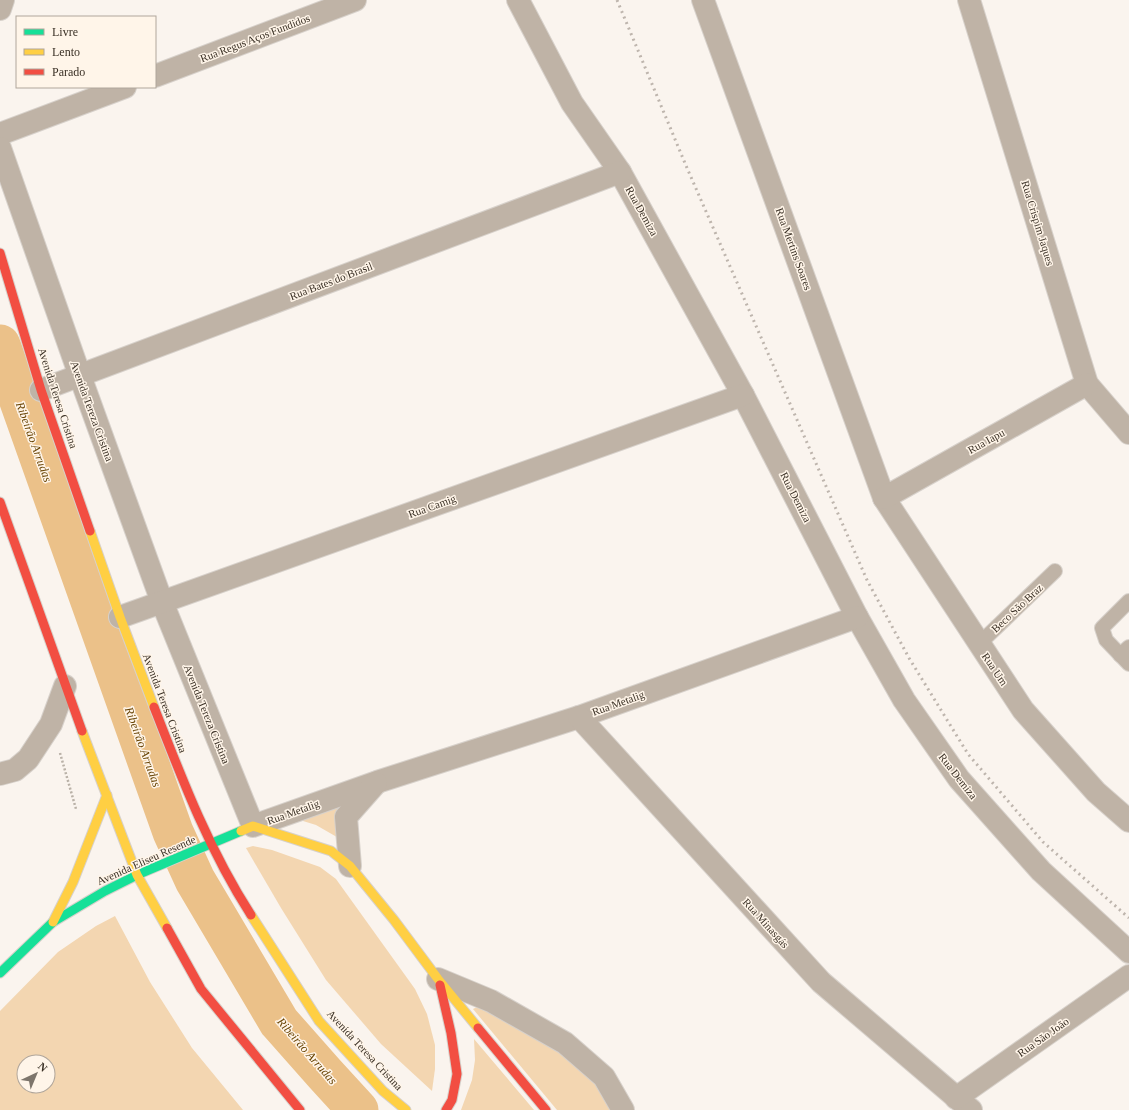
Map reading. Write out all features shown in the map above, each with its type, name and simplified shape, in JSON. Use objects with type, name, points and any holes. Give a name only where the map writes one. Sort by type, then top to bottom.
[{"type":"main road","name":"Avenida Teresa Cristina","points":[[0,253],[41,390],[120,617],[184,785],[209,845],[241,900],[319,1021],[383,1091],[406,1110]]},
{"type":"main road","points":[[0,502],[65,686],[138,874],[201,990],[300,1110]]},
{"type":"main road","points":[[53,922],[73,882],[107,795]]},
{"type":"main road","points":[[253,826],[331,851],[350,866],[394,920],[438,979],[546,1110]]},
{"type":"main road","name":"Rua Metalig","points":[[209,845],[253,826]]},
{"type":"main road","name":"Avenida Eliseu Resende","points":[[0,973],[53,922],[105,891],[138,874],[209,845]]},
{"type":"main road","points":[[438,979],[451,1033],[457,1074],[452,1100],[446,1110]]},
{"type":"street","points":[[0,9],[3,0]]},
{"type":"street","name":"Rua Regus Aços Fundidos","points":[[156,76],[355,0]]},
{"type":"street","name":"Rua Demiza","points":[[518,0],[572,103],[620,172],[743,395],[857,616],[904,700],[959,779],[1041,872],[1129,952]]},
{"type":"street","name":"Rua Mertins Soares","points":[[703,0],[884,498]]},
{"type":"street","name":"Rua Crispim Jaques","points":[[969,0],[1087,384],[1129,433]]},
{"type":"street","points":[[0,134],[122,88]]},
{"type":"street","name":"Avenida Tereza Cristina","points":[[0,148],[80,376],[162,602],[253,826]]},
{"type":"street","name":"Rua Bates do Brasil","points":[[41,390],[620,172]]},
{"type":"street","name":"Rua Iapu","points":[[884,498],[1087,384]]},
{"type":"street","name":"Rua Camig","points":[[120,617],[743,395]]},
{"type":"street","name":"Rua Um","points":[[884,498],[1023,710],[1096,792],[1129,821]]},
{"type":"street","name":"Rua Metalig","points":[[253,826],[376,782],[579,717],[857,616]]},
{"type":"street","points":[[0,774],[15,770],[28,759],[51,724],[65,686]]},
{"type":"street","name":"Rua Minasgás","points":[[579,717],[821,982],[963,1104]]},
{"type":"street","points":[[350,866],[346,817],[376,782]]},
{"type":"street","name":"Rua São João","points":[[963,1104],[1129,976]]},
{"type":"street","points":[[438,979],[491,1001],[565,1043],[604,1077],[623,1110]]},
{"type":"lane","name":"Beco São Braz","points":[[979,644],[1056,571]]},
{"type":"lane","points":[[1126,655],[1106,640],[1102,628],[1129,601]]},
{"type":"path","points":[[51,724],[75,802],[77,814]]},
{"type":"shaded area","points":[[354,796],[342,840],[316,825],[290,817]]},
{"type":"shaded area","points":[[253,846],[272,850],[320,867],[336,879],[415,989],[427,1014],[435,1045],[435,1069],[432,1091],[381,1044],[326,980],[246,848]]},
{"type":"shaded area","points":[[115,916],[150,982],[192,1048],[243,1110],[0,1110],[0,1011],[58,952],[96,926]]},
{"type":"shaded area","points":[[477,1007],[556,1045],[580,1061],[616,1110],[557,1110],[473,1009]]},
{"type":"shaded area","points":[[474,1039],[534,1110],[461,1110],[472,1080],[475,1060]]},
{"type":"waterway","name":"Ribeirão Arrudas","points":[[0,345],[173,832],[195,880],[279,1022],[358,1110]]},
{"type":"railway","points":[[617,0],[687,168],[867,580],[909,658],[968,754],[1043,842],[1129,918]]},
{"type":"traffic: fast","points":[[0,973],[53,922],[105,891],[139,874],[241,831]]},
{"type":"traffic: slow","points":[[90,531],[154,707]]},
{"type":"traffic: slow","points":[[82,731],[137,875],[167,928]]},
{"type":"traffic: slow","points":[[53,922],[73,882],[107,795]]},
{"type":"traffic: slow","points":[[241,831],[253,826],[331,851],[350,866],[478,1028]]},
{"type":"traffic: slow","points":[[251,915],[319,1021],[383,1091],[406,1110]]},
{"type":"traffic: jam","points":[[0,253],[41,390],[90,531]]},
{"type":"traffic: jam","points":[[0,502],[82,731]]},
{"type":"traffic: jam","points":[[154,707],[209,840],[251,915]]},
{"type":"traffic: jam","points":[[167,928],[201,989],[300,1110]]},
{"type":"traffic: jam","points":[[440,985],[451,1033],[457,1074],[452,1100],[446,1110]]},
{"type":"traffic: jam","points":[[478,1028],[546,1110]]}]
